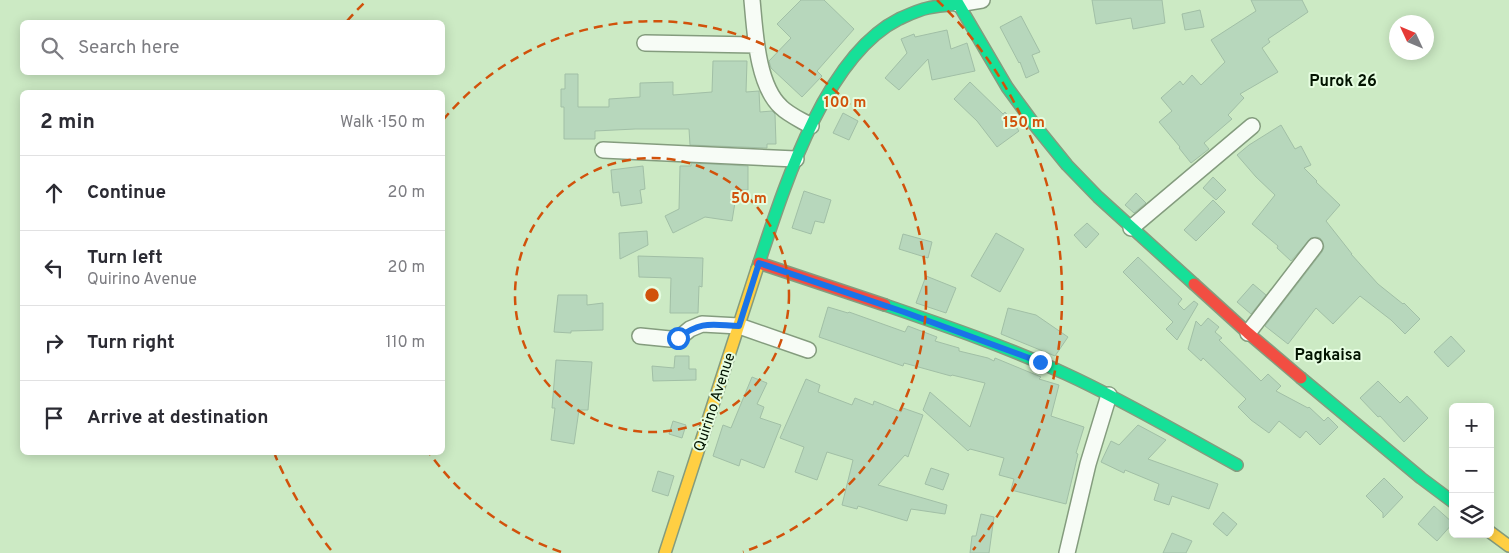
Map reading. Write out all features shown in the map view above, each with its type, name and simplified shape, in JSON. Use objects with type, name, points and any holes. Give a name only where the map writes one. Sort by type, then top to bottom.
[{"type":"street","points":[[752,0],[756,45],[765,79],[780,107],[811,126]]},
{"type":"street","name":"Quirino Avenue","points":[[665,553],[783,190],[811,126],[830,91],[849,62],[876,35],[898,20],[927,8],[957,2],[982,0]]},
{"type":"street","points":[[957,2],[1007,87],[1037,128],[1098,197],[1248,333],[1421,478],[1449,499]]},
{"type":"street","points":[[645,44],[756,45]]},
{"type":"street","points":[[1131,228],[1252,126]]},
{"type":"street","points":[[603,150],[796,159]]},
{"type":"street","points":[[1248,333],[1315,246]]},
{"type":"street","points":[[759,263],[904,312],[1040,362],[1109,395],[1237,465]]},
{"type":"street","points":[[640,336],[670,340],[678,338],[690,329],[702,324],[739,326],[808,350]]},
{"type":"street","points":[[1067,553],[1088,464],[1109,395]]},
{"type":"street","points":[[1494,535],[1509,546]]},
{"type":"building","points":[[801,0],[824,0],[854,29],[817,71],[822,76],[802,97],[771,68],[769,61],[791,38],[777,24]]},
{"type":"building","points":[[1092,0],[1162,0],[1165,23],[1133,29],[1131,18],[1096,24]]},
{"type":"building","points":[[1251,0],[1302,0],[1308,12],[1268,39],[1270,42],[1262,48],[1278,72],[1240,94],[1244,98],[1228,115],[1232,119],[1204,143],[1209,149],[1191,163],[1159,122],[1172,111],[1161,98],[1180,81],[1183,85],[1192,75],[1201,85],[1225,62],[1211,40],[1256,11]]},
{"type":"building","points":[[1200,10],[1204,27],[1185,30],[1182,14]]},
{"type":"building","points":[[1021,16],[1040,52],[1032,55],[1039,72],[1026,78],[1020,62],[1000,27]]},
{"type":"building","points":[[947,30],[951,49],[967,43],[975,71],[932,80],[928,59],[899,90],[885,78],[907,53],[901,39],[914,34],[915,37]]},
{"type":"building","points":[[713,61],[747,61],[746,92],[759,91],[760,112],[772,111],[775,114],[776,144],[767,144],[767,148],[690,145],[689,129],[595,131],[595,139],[564,139],[564,107],[561,107],[561,89],[565,89],[565,74],[578,74],[578,107],[609,107],[609,99],[640,97],[640,83],[673,82],[673,95],[712,92]]},
{"type":"building","points":[[970,82],[1003,114],[1005,112],[1019,131],[997,147],[977,121],[954,99]]},
{"type":"building","points":[[843,113],[858,121],[849,140],[833,133]]},
{"type":"building","points":[[1281,125],[1295,149],[1301,146],[1311,165],[1304,168],[1340,205],[1326,221],[1351,254],[1378,284],[1404,303],[1420,319],[1405,334],[1391,320],[1360,296],[1333,324],[1316,308],[1288,344],[1265,326],[1324,247],[1320,238],[1311,238],[1291,261],[1277,248],[1278,246],[1252,224],[1275,195],[1237,155],[1249,145]]},
{"type":"building","points":[[691,163],[748,166],[748,190],[737,190],[732,221],[705,217],[673,233],[665,216],[679,209],[680,166],[691,166]]},
{"type":"building","points":[[643,166],[645,189],[640,190],[642,203],[621,206],[619,192],[613,193],[611,170]]},
{"type":"building","points":[[1213,177],[1226,190],[1216,200],[1203,188]]},
{"type":"building","points":[[804,191],[831,200],[824,223],[815,221],[811,234],[792,228]]},
{"type":"building","points":[[1136,193],[1146,203],[1134,213],[1125,205]]},
{"type":"building","points":[[1213,200],[1225,212],[1196,241],[1184,230]]},
{"type":"building","points":[[1087,223],[1099,234],[1086,248],[1074,235]]},
{"type":"building","points":[[647,231],[648,245],[620,259],[619,233]]},
{"type":"building","points":[[996,233],[1024,249],[1000,292],[971,276]]},
{"type":"building","points":[[903,234],[932,242],[928,258],[899,249]]},
{"type":"building","points":[[638,256],[703,258],[702,287],[699,286],[698,313],[670,313],[671,278],[639,277]]},
{"type":"building","points":[[1138,257],[1182,299],[1178,304],[1184,310],[1194,301],[1198,304],[1177,340],[1166,329],[1173,322],[1123,272]]},
{"type":"building","points":[[926,276],[956,288],[946,313],[916,303]]},
{"type":"building","points":[[1253,284],[1266,295],[1251,314],[1237,302]]},
{"type":"building","points":[[558,295],[587,295],[587,305],[603,303],[603,330],[571,331],[571,333],[554,332]]},
{"type":"building","points":[[828,307],[849,312],[905,332],[908,326],[937,337],[935,341],[959,348],[959,351],[994,361],[995,358],[1041,377],[1039,379],[1059,385],[1051,416],[1084,427],[1076,453],[1078,454],[1066,504],[1011,490],[1014,479],[999,475],[1004,458],[970,449],[968,451],[923,410],[930,392],[970,427],[985,383],[904,363],[903,366],[819,337]]},
{"type":"building","points":[[1008,308],[1036,315],[1068,337],[1055,356],[1001,334]]},
{"type":"building","points":[[1208,318],[1219,327],[1215,332],[1222,338],[1219,340],[1261,381],[1268,374],[1281,386],[1276,391],[1309,407],[1324,421],[1328,417],[1338,427],[1320,445],[1306,431],[1300,438],[1279,421],[1269,433],[1251,420],[1238,407],[1246,399],[1203,358],[1201,361],[1188,349],[1196,321],[1201,326]]},
{"type":"building","points":[[1451,336],[1465,351],[1448,367],[1434,352]]},
{"type":"building","points":[[675,356],[689,356],[689,369],[696,369],[696,380],[653,381],[652,366],[674,368]]},
{"type":"building","points":[[556,360],[592,362],[588,410],[579,410],[574,444],[551,440],[555,408],[552,408]]},
{"type":"building","points":[[752,377],[767,383],[757,404],[764,407],[760,418],[781,425],[764,468],[741,459],[739,466],[713,456],[723,425],[731,428]]},
{"type":"building","points":[[806,379],[820,385],[818,392],[852,405],[855,398],[873,405],[874,401],[901,412],[903,408],[923,415],[908,457],[905,455],[878,485],[947,505],[945,514],[911,509],[907,521],[858,506],[857,509],[842,505],[853,460],[827,452],[817,480],[795,472],[804,447],[780,438]]},
{"type":"building","points":[[1378,381],[1400,403],[1407,396],[1428,418],[1404,442],[1360,398]]},
{"type":"building","points":[[673,421],[686,425],[682,438],[669,434]]},
{"type":"building","points":[[1138,425],[1166,440],[1148,459],[1218,484],[1209,509],[1172,496],[1169,505],[1154,500],[1159,484],[1125,470],[1124,473],[1101,462],[1111,441],[1119,445]]},
{"type":"building","points":[[931,468],[949,474],[943,490],[925,484]]},
{"type":"building","points":[[658,471],[674,476],[668,496],[652,491]]},
{"type":"building","points":[[1384,478],[1403,497],[1383,518],[1383,513],[1366,496]]},
{"type":"building","points":[[1434,506],[1449,519],[1449,528],[1437,541],[1418,524]]},
{"type":"building","points":[[1223,512],[1237,524],[1227,536],[1213,524]]},
{"type":"building","points":[[981,514],[994,517],[989,553],[970,553],[972,536],[976,536]]},
{"type":"building","points":[[1172,533],[1192,541],[1186,553],[1163,553]]},
{"type":"traffic: fast","points":[[956,0],[1007,87],[1067,165],[1098,197],[1194,284]]},
{"type":"traffic: fast","points":[[757,269],[779,204],[809,130],[827,95],[848,64],[872,38],[899,19],[924,9],[958,4]]},
{"type":"traffic: fast","points":[[885,305],[954,329],[1044,364],[1131,406],[1237,465]]},
{"type":"traffic: fast","points":[[1301,378],[1449,499]]},
{"type":"traffic: slow","points":[[665,553],[757,269]]},
{"type":"traffic: slow","points":[[1494,535],[1509,546]]},
{"type":"traffic: jam","points":[[759,263],[885,305]]},
{"type":"traffic: jam","points":[[1194,284],[1301,378]]},
{"type":"district","name":"Purok 26","points":[[1343,80]]},
{"type":"district","name":"Pagkaisa","points":[[1328,354]]},
{"type":"route","points":[[678,338],[690,329],[702,324],[739,326],[759,263],[904,312],[1040,362]]}]
